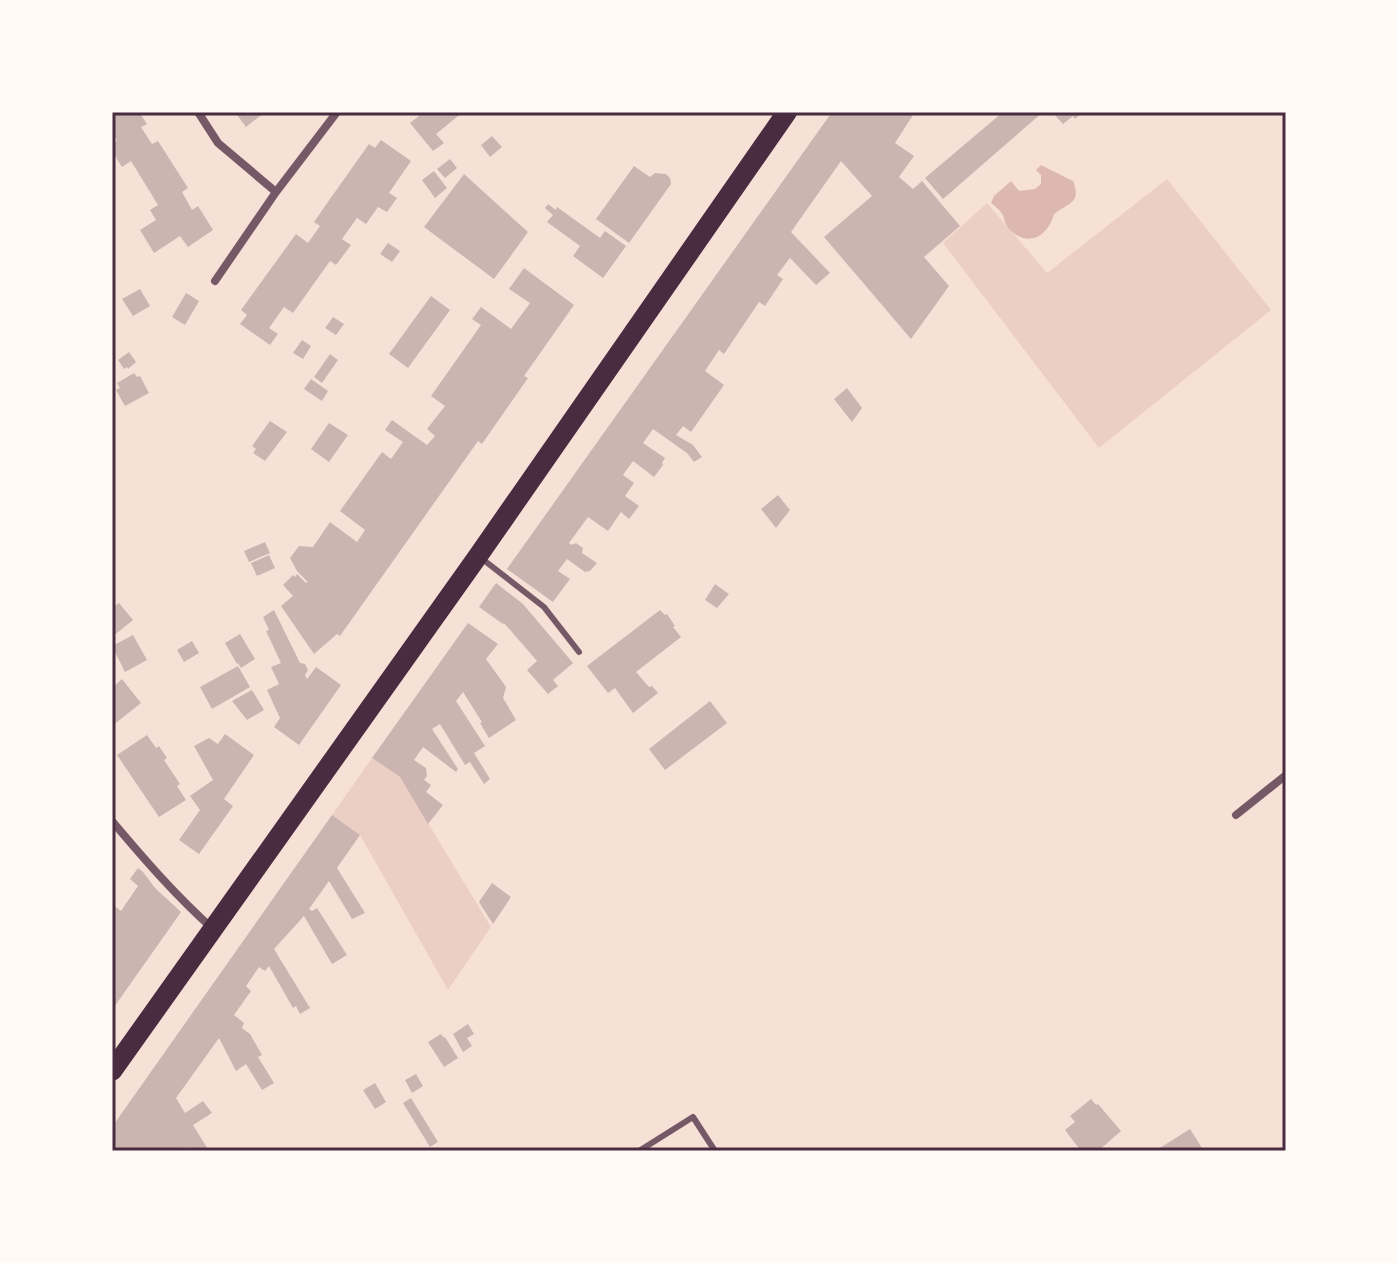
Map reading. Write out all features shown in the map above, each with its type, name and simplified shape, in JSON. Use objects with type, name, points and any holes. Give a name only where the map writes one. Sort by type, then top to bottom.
[{"type":"main road","points":[[112,1071],[478,556],[787,112]]},
{"type":"street","points":[[198,112],[218,143],[276,192]]},
{"type":"street","points":[[215,281],[276,192],[337,112]]},
{"type":"street","points":[[1236,815],[1286,775]]},
{"type":"street","points":[[112,821],[191,910],[214,929]]},
{"type":"lane","points":[[478,556],[544,607],[579,652]]},
{"type":"lane","points":[[639,1151],[693,1117],[715,1151]]},
{"type":"shaded area","points":[[1041,165],[1073,181],[1076,194],[1072,202],[1054,214],[1042,233],[1031,239],[1024,238],[1010,230],[1001,212],[991,203],[994,196],[1011,181],[1019,191],[1035,189],[1041,184],[1041,175],[1036,170]]},
{"type":"shaded area","points":[[1167,179],[1271,310],[1099,448],[943,243],[987,203],[1047,273]]},
{"type":"shaded area","points":[[372,758],[400,777],[491,927],[448,990],[360,835],[332,815]]},
{"type":"building","points":[[112,112],[139,112],[147,124],[141,127],[152,144],[158,141],[188,188],[182,192],[192,210],[198,206],[213,230],[188,247],[180,236],[154,253],[140,230],[156,220],[150,210],[158,205],[131,161],[122,167],[112,151],[112,144],[117,140],[112,132]]},
{"type":"building","points":[[235,112],[265,112],[246,127]]},
{"type":"building","points":[[416,112],[463,112],[436,134],[444,143],[433,151],[410,123],[419,116]]},
{"type":"building","points":[[832,112],[915,112],[895,143],[914,156],[899,177],[913,189],[922,181],[960,226],[924,257],[949,286],[911,339],[824,237],[872,196],[841,161],[791,232],[830,273],[816,285],[790,258],[777,275],[783,279],[765,306],[759,302],[724,354],[719,350],[705,371],[724,385],[691,432],[683,426],[676,435],[693,445],[702,457],[694,462],[687,453],[653,429],[643,443],[665,458],[663,465],[654,477],[633,461],[623,475],[634,483],[625,496],[639,506],[629,519],[621,512],[608,531],[588,517],[569,543],[583,548],[582,553],[597,563],[585,572],[567,559],[558,571],[570,579],[553,602],[507,569]]},
{"type":"building","points":[[1003,112],[1043,112],[943,199],[925,178]]},
{"type":"building","points":[[1052,112],[1083,112],[1063,124]]},
{"type":"building","points":[[492,136],[502,147],[490,157],[481,145]]},
{"type":"building","points":[[381,140],[411,161],[389,193],[397,198],[387,212],[378,207],[366,224],[357,218],[342,239],[351,245],[336,265],[330,261],[293,313],[284,307],[269,328],[278,334],[270,345],[240,324],[247,315],[241,310],[296,234],[308,243],[320,226],[314,222],[330,199],[369,144],[375,148]]},
{"type":"building","points":[[450,159],[457,168],[445,178],[437,169]]},
{"type":"building","points":[[634,166],[650,177],[655,173],[666,174],[671,184],[629,243],[596,219]]},
{"type":"building","points":[[434,171],[447,188],[435,198],[422,180]]},
{"type":"building","points":[[464,174],[528,232],[494,279],[424,227]]},
{"type":"building","points":[[548,204],[556,210],[557,207],[600,238],[605,231],[626,246],[603,278],[573,256],[580,246],[547,222],[553,215],[545,208]]},
{"type":"building","points":[[388,243],[400,251],[392,262],[380,254]]},
{"type":"building","points":[[524,268],[574,305],[524,376],[528,378],[482,444],[478,441],[340,636],[337,634],[314,654],[281,606],[293,596],[283,585],[293,575],[295,577],[297,574],[308,582],[290,558],[299,546],[313,547],[330,522],[357,542],[365,530],[340,511],[382,452],[391,459],[403,442],[385,430],[392,420],[427,445],[435,436],[427,429],[445,406],[431,396],[481,325],[472,319],[481,307],[511,329],[530,303],[509,289]]},
{"type":"building","points":[[140,289],[150,306],[133,316],[122,299]]},
{"type":"building","points":[[186,293],[199,301],[185,325],[172,317]]},
{"type":"building","points":[[431,296],[450,310],[408,368],[389,354]]},
{"type":"building","points":[[333,317],[344,324],[336,335],[325,328]]},
{"type":"building","points":[[302,340],[311,346],[303,359],[293,353]]},
{"type":"building","points":[[129,352],[136,362],[124,369],[118,360]]},
{"type":"building","points":[[330,354],[338,360],[322,383],[314,377]]},
{"type":"building","points":[[134,373],[140,376],[149,393],[125,406],[116,390],[120,388],[117,383]]},
{"type":"building","points":[[311,379],[328,391],[322,401],[304,389]]},
{"type":"building","points":[[847,388],[862,408],[852,422],[834,399]]},
{"type":"building","points":[[270,421],[287,432],[265,461],[253,453],[256,449],[252,446]]},
{"type":"building","points":[[329,423],[348,435],[329,462],[311,449]]},
{"type":"building","points":[[778,495],[790,510],[776,528],[761,509]]},
{"type":"building","points":[[265,542],[270,553],[249,562],[244,551]]},
{"type":"building","points":[[269,555],[275,568],[257,576],[251,563]]},
{"type":"building","points":[[496,583],[523,604],[573,663],[553,680],[558,686],[548,694],[527,670],[537,661],[504,623],[479,607]]},
{"type":"building","points":[[715,584],[729,594],[717,608],[705,600]]},
{"type":"building","points":[[119,603],[133,620],[112,637],[112,608]]},
{"type":"building","points":[[274,610],[300,663],[305,664],[308,670],[305,675],[307,679],[316,667],[341,685],[299,745],[274,727],[280,718],[267,690],[279,684],[271,667],[281,663],[263,617]]},
{"type":"building","points":[[660,610],[667,614],[681,637],[636,672],[658,693],[633,713],[615,688],[608,693],[587,666]]},
{"type":"building","points":[[468,623],[498,644],[486,659],[506,687],[503,698],[516,720],[489,738],[463,692],[456,701],[485,746],[474,753],[490,779],[484,784],[470,762],[465,765],[440,724],[432,729],[458,769],[456,772],[423,747],[414,760],[426,768],[424,780],[431,785],[426,792],[443,805],[428,824],[400,777],[372,758]]},
{"type":"building","points":[[240,634],[255,659],[241,668],[225,643]]},
{"type":"building","points":[[133,635],[147,660],[125,672],[112,646]]},
{"type":"building","points":[[192,641],[199,653],[184,662],[177,650]]},
{"type":"building","points":[[238,666],[250,687],[212,709],[200,687]]},
{"type":"building","points":[[122,679],[141,703],[112,726],[112,688]]},
{"type":"building","points":[[252,690],[264,710],[247,720],[232,701]]},
{"type":"building","points":[[710,701],[727,723],[665,770],[649,749]]},
{"type":"building","points":[[225,734],[254,755],[224,799],[233,806],[199,854],[179,840],[200,810],[190,796],[213,780],[194,746],[209,738],[218,744]]},
{"type":"building","points":[[147,735],[167,758],[164,760],[180,784],[177,786],[186,800],[159,817],[117,755]]},
{"type":"building","points":[[332,815],[360,835],[337,868],[365,913],[352,919],[329,881],[309,909],[317,908],[347,955],[332,964],[304,916],[274,949],[310,1008],[300,1014],[296,1006],[293,1008],[269,966],[265,971],[259,967],[246,986],[251,991],[234,1015],[244,1023],[242,1028],[250,1034],[262,1055],[258,1057],[274,1083],[262,1090],[246,1064],[236,1071],[219,1038],[176,1098],[185,1113],[203,1101],[212,1113],[193,1125],[209,1151],[187,1151],[185,1147],[178,1151],[112,1151],[112,1127]]},
{"type":"building","points":[[138,868],[181,912],[112,1010],[112,949],[115,945],[112,943],[112,904],[121,911],[138,886],[130,879]]},
{"type":"building","points":[[492,883],[511,897],[493,924],[479,902]]},
{"type":"building","points":[[468,1024],[474,1034],[467,1038],[472,1046],[463,1052],[453,1034]]},
{"type":"building","points":[[441,1034],[458,1058],[444,1067],[428,1042]]},
{"type":"building","points":[[416,1074],[423,1086],[412,1093],[405,1080]]},
{"type":"building","points":[[375,1083],[386,1102],[375,1109],[363,1090]]},
{"type":"building","points":[[411,1098],[438,1142],[430,1147],[403,1103]]},
{"type":"building","points":[[1091,1099],[1121,1131],[1098,1151],[1081,1151],[1065,1130],[1075,1122],[1070,1116]]},
{"type":"building","points":[[1190,1129],[1204,1151],[1155,1151]]}]
